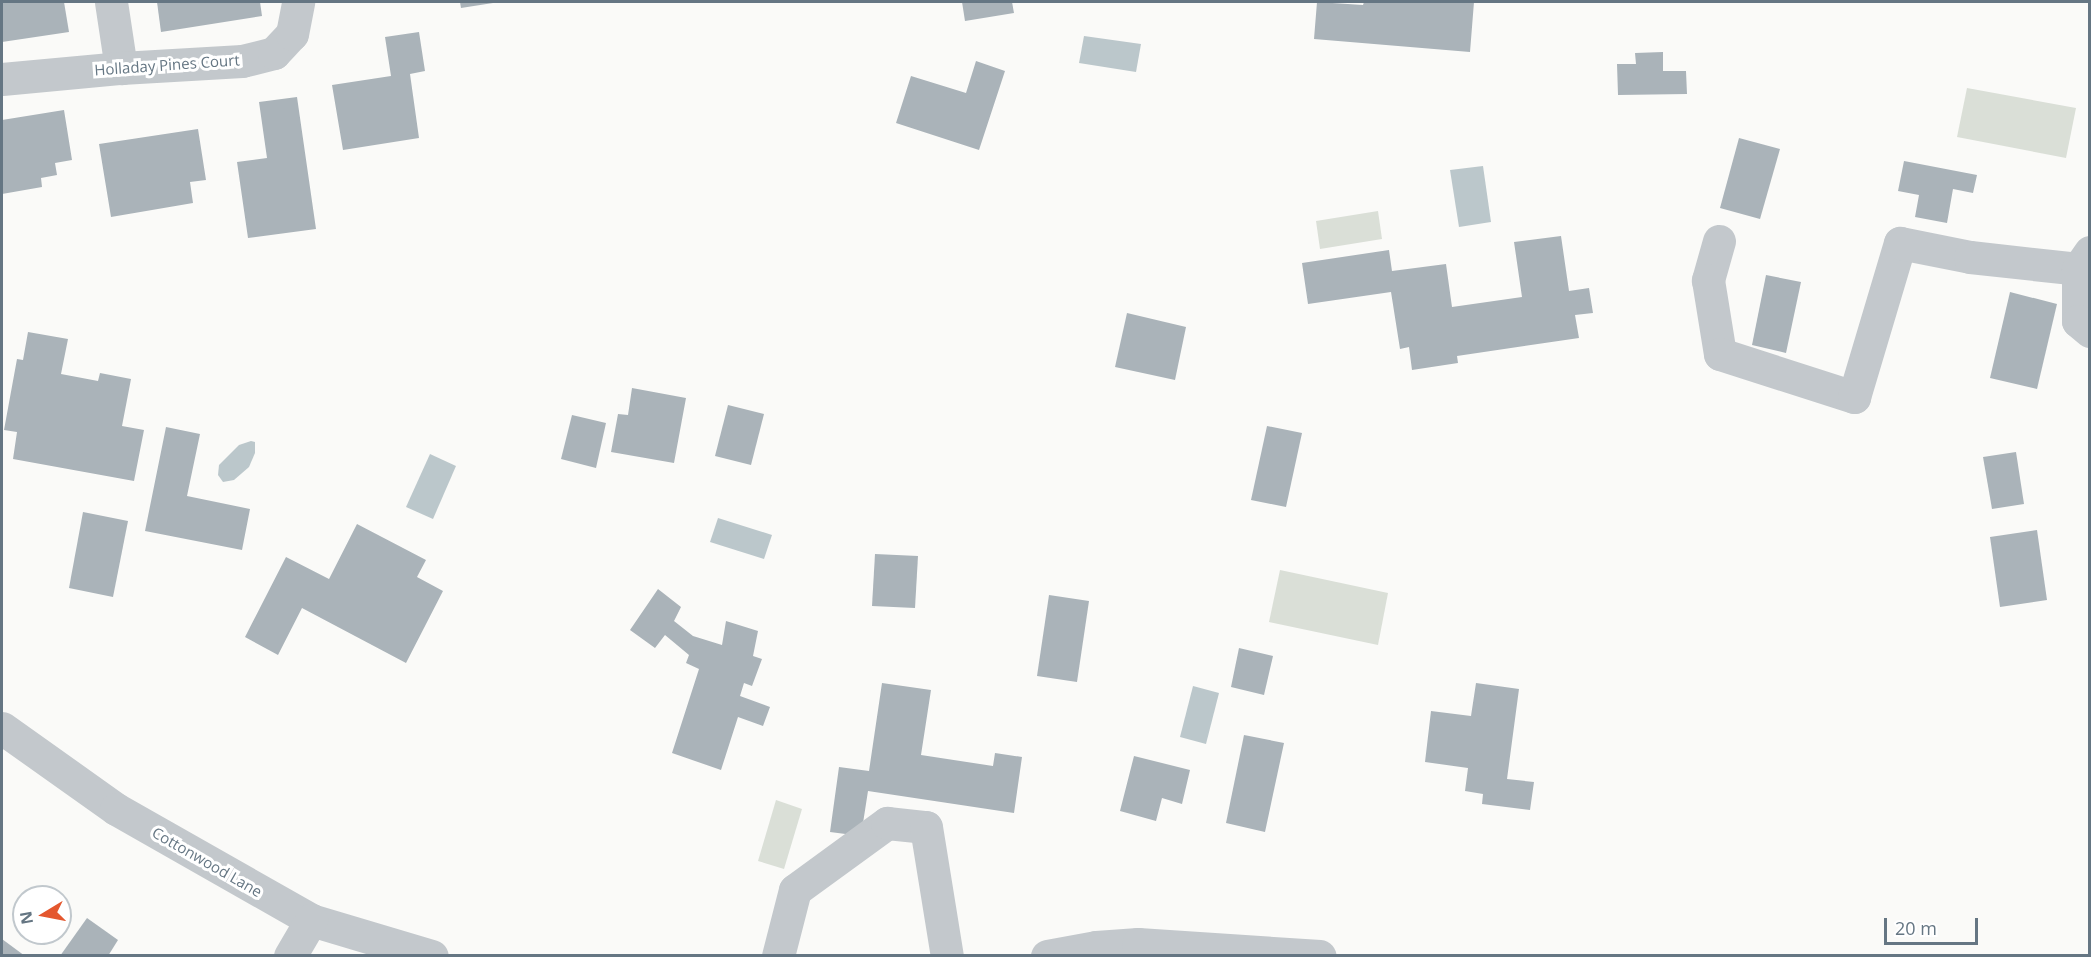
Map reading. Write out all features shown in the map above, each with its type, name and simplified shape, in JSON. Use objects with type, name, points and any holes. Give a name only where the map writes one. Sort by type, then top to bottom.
[{"type":"street","points":[[111,2],[121,68]]},
{"type":"street","name":"Holladay Pines Court","points":[[2,79],[121,68],[243,61],[274,53],[292,34],[298,2]]},
{"type":"street","points":[[1719,241],[1708,280],[1720,354],[1854,397],[1900,243],[1970,257],[2084,261],[2079,321],[2090,331]]},
{"type":"street","name":"Cottonwood Lane","points":[[2,729],[116,809],[311,920],[432,956]]},
{"type":"street","points":[[778,956],[795,890],[887,823],[926,827],[947,956]]},
{"type":"street","points":[[290,956],[311,920]]},
{"type":"street","points":[[1047,956],[1096,947],[1320,956]]},
{"type":"shaded area","points":[[1084,36],[1141,44],[1136,72],[1079,63]]},
{"type":"shaded area","points":[[1967,88],[2076,108],[2066,158],[1957,137]]},
{"type":"shaded area","points":[[1483,166],[1491,222],[1459,227],[1450,170]]},
{"type":"shaded area","points":[[1378,211],[1382,239],[1320,249],[1316,221]]},
{"type":"shaded area","points":[[255,442],[255,453],[249,467],[234,480],[223,482],[218,475],[219,465],[239,445]]},
{"type":"shaded area","points":[[430,454],[456,466],[433,519],[406,507]]},
{"type":"shaded area","points":[[718,518],[772,535],[764,559],[710,542]]},
{"type":"shaded area","points":[[1280,570],[1388,593],[1378,645],[1269,622]]},
{"type":"shaded area","points":[[1193,686],[1219,693],[1206,744],[1180,737]]},
{"type":"shaded area","points":[[776,800],[802,809],[784,869],[758,861]]},
{"type":"building","points":[[2,2],[64,2],[69,32],[2,42]]},
{"type":"building","points":[[157,2],[260,2],[262,16],[161,32]]},
{"type":"building","points":[[460,2],[493,2],[493,3],[461,8]]},
{"type":"building","points":[[962,2],[1012,2],[1014,13],[965,21]]},
{"type":"building","points":[[1317,2],[1363,5],[1364,2],[1474,2],[1470,52],[1314,39]]},
{"type":"building","points":[[419,32],[425,71],[410,74],[419,138],[343,150],[332,85],[391,76],[385,37]]},
{"type":"building","points":[[1663,52],[1663,71],[1686,71],[1687,94],[1618,95],[1617,64],[1636,64],[1635,53]]},
{"type":"building","points":[[976,61],[1005,71],[979,150],[896,123],[911,76],[966,93]]},
{"type":"building","points":[[297,97],[316,229],[248,238],[237,162],[267,158],[259,102]]},
{"type":"building","points":[[64,110],[72,160],[55,163],[57,175],[41,178],[42,187],[2,194],[2,120]]},
{"type":"building","points":[[198,129],[206,180],[190,182],[193,203],[111,217],[99,144]]},
{"type":"building","points":[[1739,138],[1780,149],[1760,219],[1720,208]]},
{"type":"building","points":[[1904,161],[1977,175],[1973,193],[1953,189],[1947,223],[1915,217],[1919,195],[1898,191]]},
{"type":"building","points":[[1561,236],[1569,291],[1589,288],[1593,313],[1575,315],[1579,338],[1457,356],[1458,363],[1412,370],[1409,347],[1400,349],[1391,292],[1308,304],[1302,263],[1389,250],[1392,271],[1446,264],[1452,307],[1522,297],[1514,242]]},
{"type":"building","points":[[1766,275],[1801,282],[1786,353],[1752,345]]},
{"type":"building","points":[[2010,292],[2057,304],[2037,389],[1990,378]]},
{"type":"building","points":[[1127,313],[1186,327],[1175,380],[1115,367]]},
{"type":"building","points":[[28,332],[68,339],[61,374],[98,381],[100,373],[131,379],[122,426],[144,430],[134,481],[13,459],[17,432],[4,430],[17,359],[23,360]]},
{"type":"building","points":[[632,388],[686,398],[674,463],[611,452],[618,414],[628,415]]},
{"type":"building","points":[[728,405],[764,414],[751,465],[715,456]]},
{"type":"building","points":[[572,415],[606,423],[596,468],[561,459]]},
{"type":"building","points":[[1267,426],[1302,433],[1286,507],[1251,500]]},
{"type":"building","points":[[166,427],[200,434],[187,496],[250,509],[242,550],[145,531]]},
{"type":"building","points":[[2016,452],[2024,504],[1992,509],[1983,457]]},
{"type":"building","points":[[83,512],[128,521],[113,597],[69,588]]},
{"type":"building","points":[[357,524],[426,560],[417,577],[443,591],[406,663],[302,608],[278,655],[245,637],[286,557],[329,579]]},
{"type":"building","points":[[2037,530],[2047,600],[2000,607],[1990,537]]},
{"type":"building","points":[[875,554],[918,556],[915,608],[872,606]]},
{"type":"building","points":[[658,589],[681,607],[674,621],[693,636],[722,645],[726,621],[758,631],[753,656],[762,659],[752,686],[744,683],[740,696],[770,707],[763,726],[738,717],[721,770],[672,753],[699,669],[686,663],[689,655],[665,635],[655,648],[630,630]]},
{"type":"building","points":[[1049,595],[1089,601],[1077,682],[1037,676]]},
{"type":"building","points":[[1239,648],[1273,656],[1264,695],[1231,687]]},
{"type":"building","points":[[882,683],[931,690],[921,755],[993,766],[995,753],[1022,757],[1014,813],[868,791],[861,836],[830,832],[839,767],[869,771]]},
{"type":"building","points":[[1476,683],[1519,689],[1507,779],[1534,782],[1530,810],[1482,804],[1483,794],[1465,791],[1468,768],[1425,762],[1431,711],[1471,716]]},
{"type":"building","points":[[1244,735],[1284,743],[1265,832],[1226,823]]},
{"type":"building","points":[[1134,756],[1190,770],[1182,804],[1162,798],[1156,821],[1120,811]]},
{"type":"building","points":[[87,918],[118,940],[108,956],[60,956],[68,945],[72,945],[72,939]]},
{"type":"building","points":[[2,939],[25,956],[2,956]]}]
